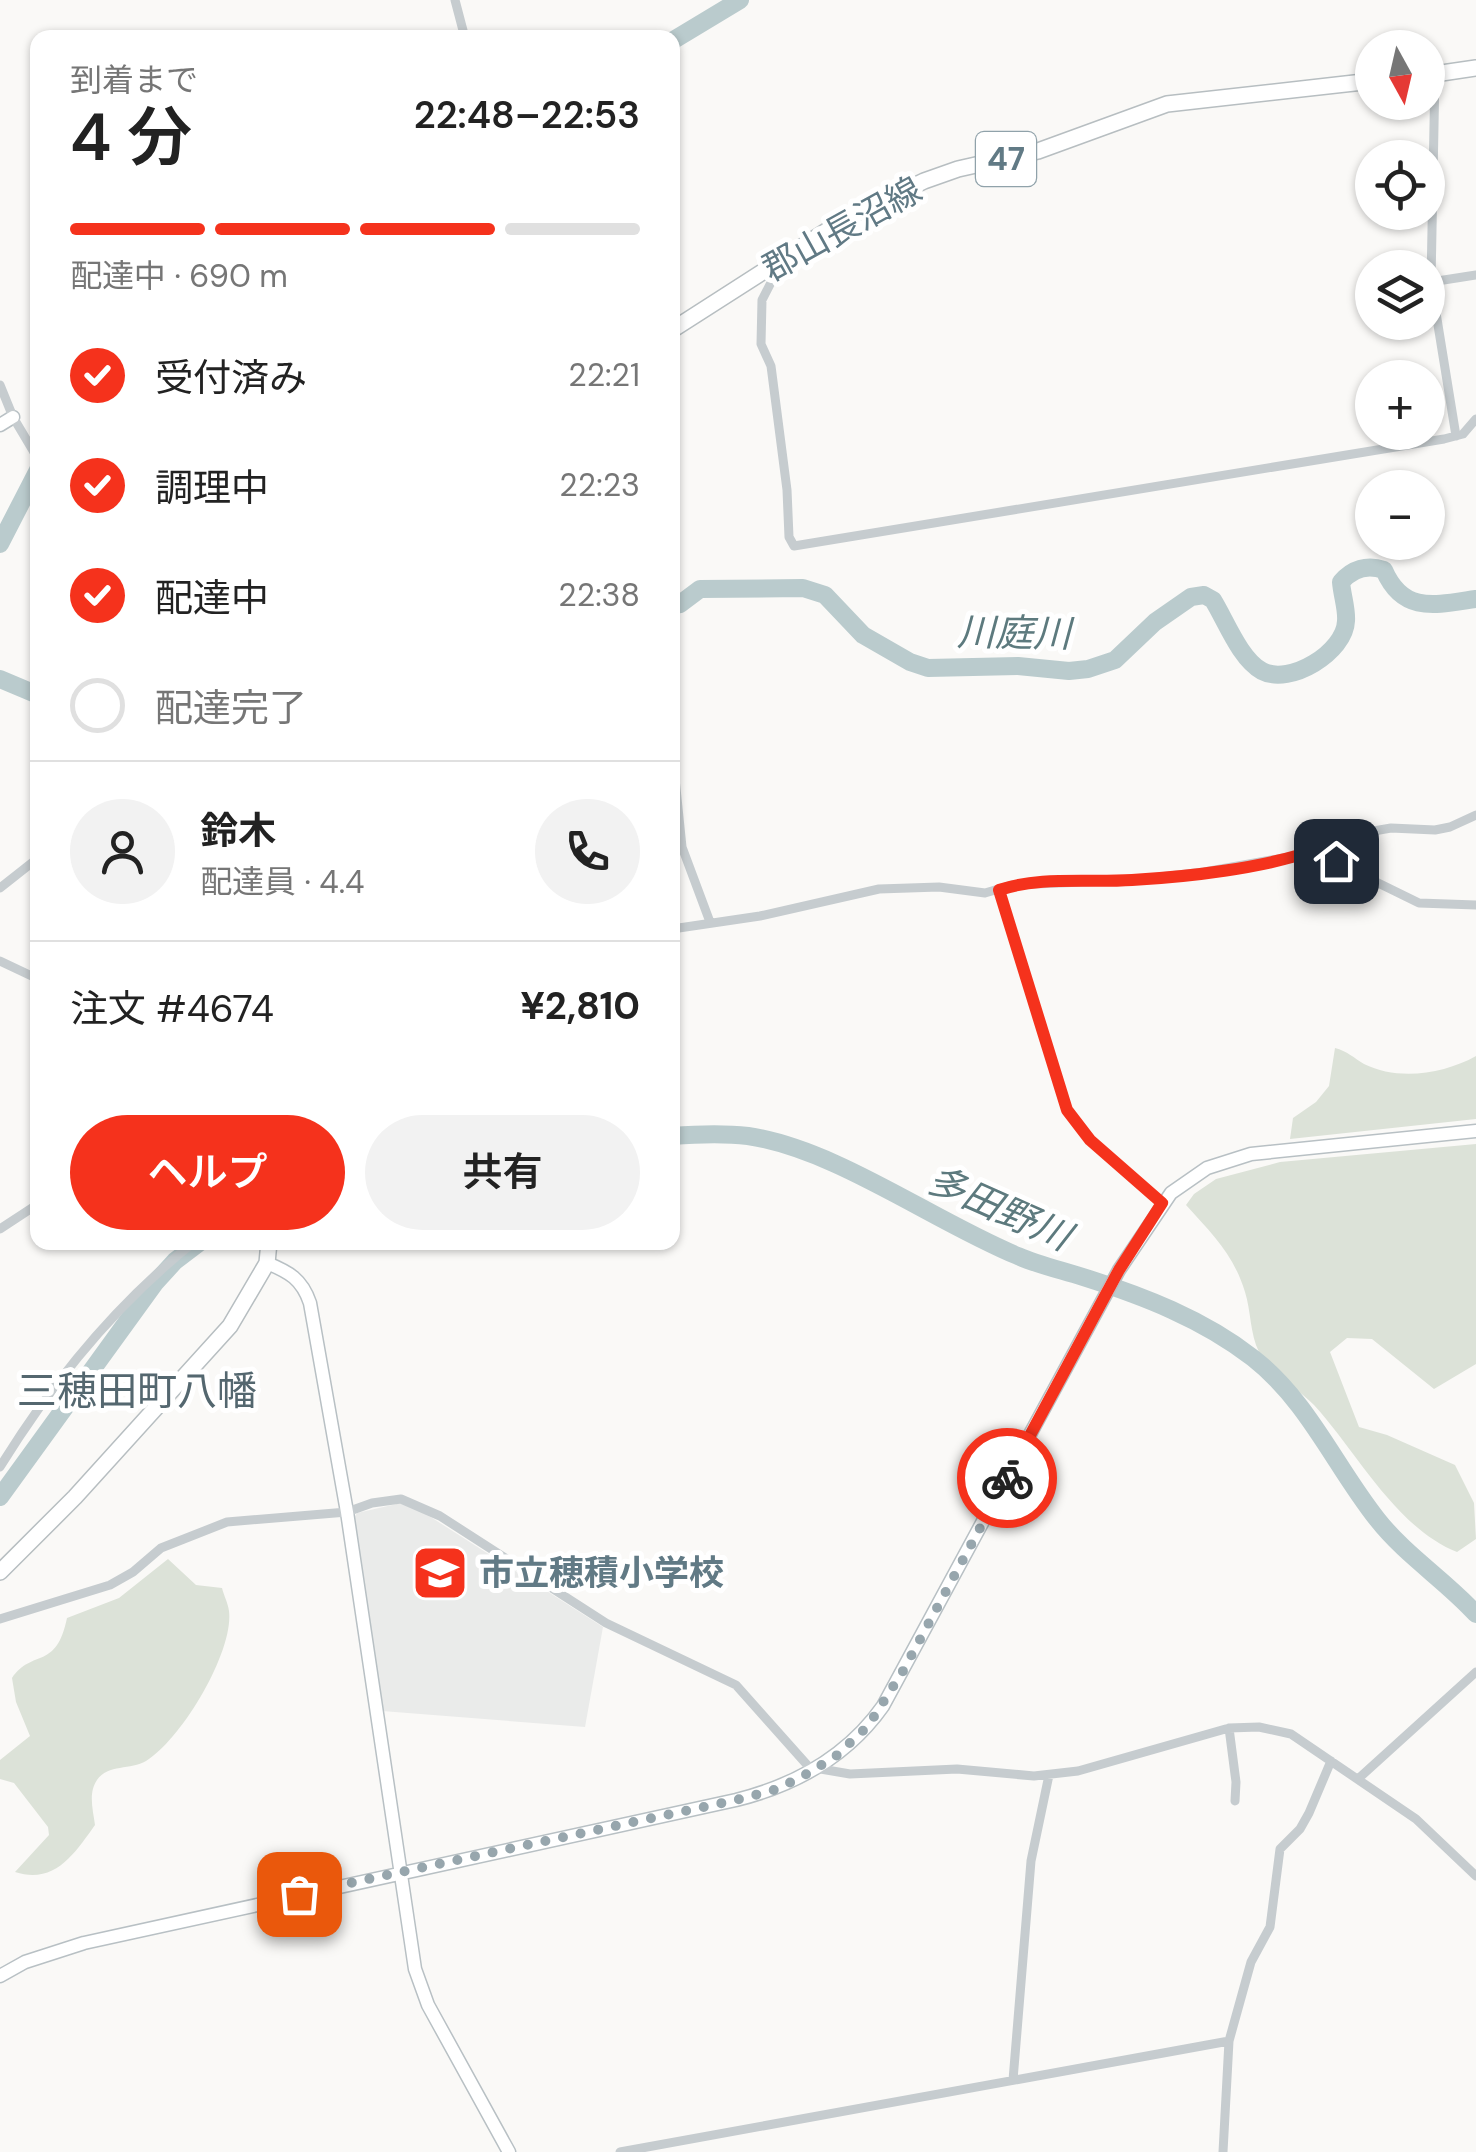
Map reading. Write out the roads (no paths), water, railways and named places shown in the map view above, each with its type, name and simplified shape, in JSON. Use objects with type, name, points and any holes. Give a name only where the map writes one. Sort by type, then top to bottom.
[{"type":"main road","points":[[1445,73],[1476,68]]},
{"type":"main road","name":"郡山長沼線","points":[[680,325],[842,221],[924,181],[1038,151],[1167,104],[1355,83]]},
{"type":"main road","points":[[0,1572],[75,1498],[230,1326],[266,1264],[268,1250]]},
{"type":"street","points":[[456,0],[464,30]]},
{"type":"street","points":[[1431,120],[1431,250]]},
{"type":"street","points":[[784,259],[762,300],[761,344],[771,366],[794,546],[1456,436],[1476,420]]},
{"type":"street","points":[[1445,280],[1476,274]]},
{"type":"street","points":[[1440,340],[1456,436]]},
{"type":"street","points":[[0,386],[30,445]]},
{"type":"street","points":[[0,424],[13,417]]},
{"type":"street","points":[[680,928],[760,916],[879,889],[912,886],[977,892],[1032,884],[1133,880],[1204,872],[1280,860],[1391,828],[1450,827],[1476,815]]},
{"type":"street","points":[[680,838],[710,922]]},
{"type":"street","points":[[1317,849],[1419,903],[1476,905]]},
{"type":"street","points":[[0,888],[30,864]]},
{"type":"street","points":[[999,890],[1067,1110],[1090,1140],[1162,1203]]},
{"type":"street","points":[[0,961],[30,974]]},
{"type":"street","points":[[0,1976],[62,1948],[788,1785],[852,1743],[883,1706],[1119,1270],[1162,1203],[1191,1177],[1236,1157],[1476,1131]]},
{"type":"street","points":[[0,1230],[30,1209]]},
{"type":"street","points":[[0,1467],[56,1381],[122,1307],[185,1250]]},
{"type":"street","points":[[266,1264],[292,1273],[305,1288],[347,1512],[415,1969],[428,2005],[509,2152]]},
{"type":"street","points":[[0,1618],[110,1586],[162,1548],[228,1522],[347,1512],[393,1498],[421,1506],[606,1623],[736,1684],[804,1764],[850,1774],[957,1770],[1048,1775],[1094,1767],[1229,1728],[1259,1727],[1284,1732],[1359,1778],[1416,1819],[1476,1876]]},
{"type":"street","points":[[1359,1778],[1476,1672]]},
{"type":"street","points":[[1229,1728],[1236,1782],[1234,1801]]},
{"type":"street","points":[[1223,2152],[1228,2040],[1251,1962],[1270,1927],[1280,1849],[1309,1813],[1331,1760]]},
{"type":"street","points":[[1013,2080],[1031,1861],[1048,1775]]},
{"type":"street","points":[[620,2152],[1228,2040]]},
{"type":"waterway","points":[[680,36],[740,0]]},
{"type":"waterway","points":[[0,544],[30,486]]},
{"type":"waterway","name":"川庭川","points":[[680,604],[700,589],[803,588],[825,595],[863,635],[928,668],[1018,666],[1069,671],[1115,660],[1155,622],[1191,597],[1204,595],[1213,600],[1234,639],[1254,665],[1262,671],[1287,674],[1314,663],[1336,644],[1346,621],[1341,582],[1360,569],[1384,570],[1401,594],[1422,603],[1476,599]]},
{"type":"waterway","name":"川庭川","points":[[0,679],[30,692]]},
{"type":"waterway","name":"多田野川","points":[[680,1136],[748,1136],[815,1155],[1018,1256],[1150,1301],[1234,1344],[1290,1394],[1388,1532],[1476,1614]]},
{"type":"waterway","name":"多田野川","points":[[0,1497],[155,1283],[189,1250]]},
{"type":"place","name":"市立穂積小学校","points":[[440,1573]]},
{"type":"district","name":"三穂田町八幡","points":[[137,1391]]}]
